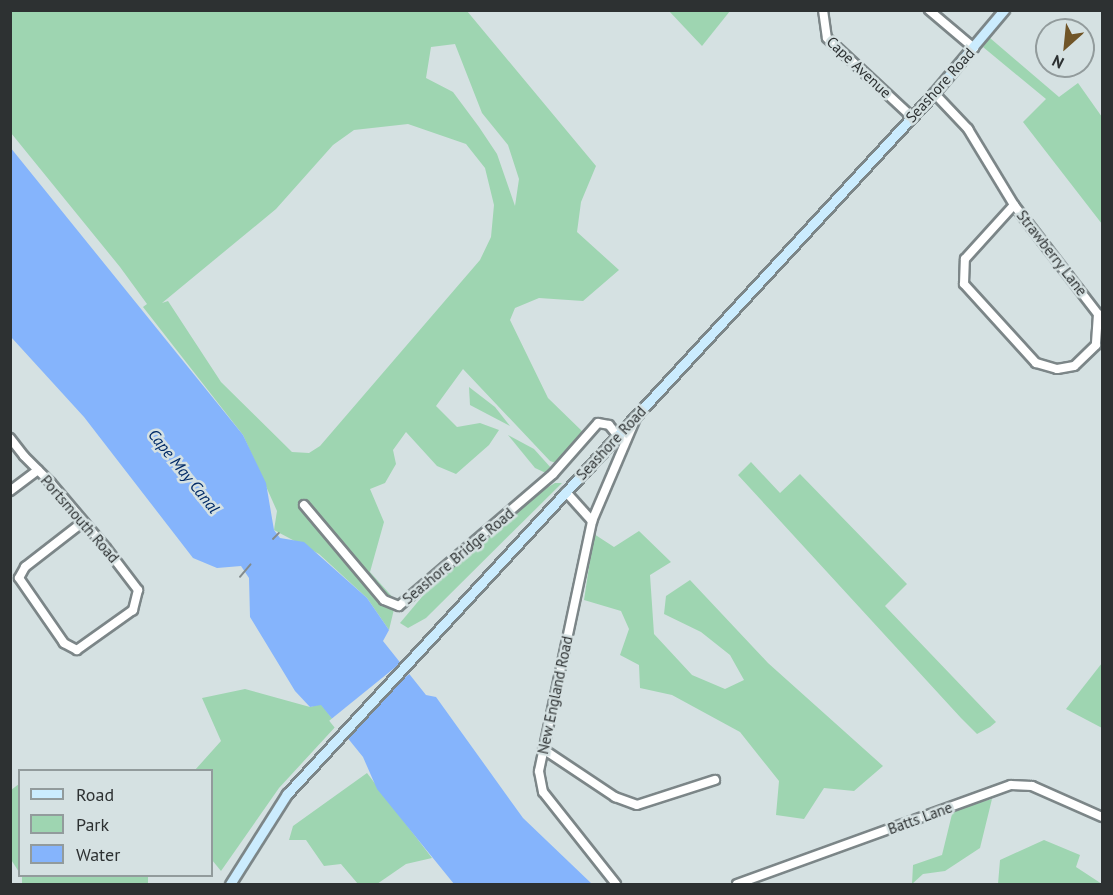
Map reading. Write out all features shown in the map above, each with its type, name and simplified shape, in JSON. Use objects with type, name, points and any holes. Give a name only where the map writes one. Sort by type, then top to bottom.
[{"type":"main road","name":"Seashore Road","points":[[230,885],[262,827],[328,750],[934,93],[1004,10]]},
{"type":"street","name":"Cape Avenue","points":[[823,10],[827,38],[912,117]]},
{"type":"street","points":[[929,10],[974,48]]},
{"type":"street","name":"Strawberry Lane","points":[[934,93],[968,129],[1014,205],[1098,314],[1096,345],[1074,366],[1057,369],[1036,363],[964,284],[965,260],[1014,205]]},
{"type":"street","name":"New England Road","points":[[616,885],[543,792],[539,778],[543,749],[592,521],[638,414]]},
{"type":"street","name":"Seashore Bridge Road","points":[[304,505],[384,600],[399,606],[554,474],[598,423],[609,425],[617,435]]},
{"type":"street","name":"Portsmouth Road","points":[[10,438],[83,522],[135,585],[137,605],[77,650],[64,643],[22,589],[25,567],[83,522]]},
{"type":"street","points":[[10,491],[38,470]]},
{"type":"street","points":[[566,492],[592,521]]},
{"type":"street","points":[[543,749],[615,797],[637,805],[715,780]]},
{"type":"street","name":"Batts Lane","points":[[736,885],[1011,785],[1032,786],[1102,817]]},
{"type":"green space","points":[[730,10],[702,46],[669,11]]},
{"type":"green space","points":[[10,11],[467,11],[596,166],[581,202],[577,232],[619,270],[583,301],[539,298],[515,308],[510,320],[548,398],[585,434],[556,463],[550,461],[463,369],[436,406],[457,427],[480,423],[499,430],[489,445],[456,474],[437,466],[406,432],[393,450],[396,464],[385,483],[370,489],[384,522],[370,572],[396,601],[389,630],[367,598],[319,554],[274,530],[277,511],[243,435],[143,307],[147,304],[120,267],[11,133]],"holes":[[[455,44],[482,113],[508,145],[519,179],[515,206],[497,154],[479,127],[453,92],[426,78],[431,47]],[[408,124],[466,144],[485,168],[494,205],[491,237],[480,260],[320,446],[309,453],[292,452],[221,382],[168,301],[162,303],[276,209],[333,145],[354,130]]]},
{"type":"green space","points":[[990,38],[1059,97],[1078,83],[1102,117],[1102,224],[1023,122],[1046,99],[983,47]]},
{"type":"green space","points":[[469,387],[495,407],[510,426],[470,405]]},
{"type":"green space","points":[[508,435],[534,449],[552,469],[548,474],[535,468]]},
{"type":"green space","points":[[751,462],[780,493],[800,474],[907,584],[885,606],[996,722],[977,734],[961,718],[738,475]]},
{"type":"green space","points":[[555,483],[562,483],[426,618],[408,628],[400,623],[432,585],[530,498]]},
{"type":"green space","points":[[639,531],[671,562],[650,575],[654,634],[692,675],[725,689],[744,680],[730,655],[701,632],[664,614],[666,596],[690,580],[768,663],[883,766],[854,791],[824,788],[804,819],[776,815],[779,781],[740,732],[672,695],[640,688],[639,665],[620,655],[629,629],[621,611],[584,600],[594,534],[614,547]]},
{"type":"green space","points":[[1102,663],[1102,728],[1066,709]]},
{"type":"green space","points":[[245,689],[310,707],[321,704],[337,725],[279,788],[221,871],[213,861],[213,769],[196,769],[221,741],[202,698]]},
{"type":"green space","points":[[367,773],[432,858],[406,864],[377,884],[358,884],[341,864],[324,866],[306,840],[289,840],[293,826]]},
{"type":"green space","points":[[18,785],[18,870],[10,858],[11,790]]},
{"type":"green space","points":[[992,799],[980,848],[945,871],[923,874],[912,884],[913,865],[942,855],[953,810]]},
{"type":"green space","points":[[1044,840],[1080,855],[1076,867],[1102,884],[998,884],[1000,860]]},
{"type":"green space","points":[[22,877],[148,877],[148,884],[22,884]]},
{"type":"water","name":"Cape May Canal","points":[[10,147],[243,435],[266,483],[274,530],[280,538],[304,542],[367,598],[389,630],[383,641],[426,695],[436,697],[523,818],[592,884],[454,884],[377,789],[363,757],[321,705],[310,707],[295,691],[250,617],[249,578],[241,566],[217,568],[193,558],[84,417],[11,337]]},
{"type":"pier","points":[[403,661],[412,672],[338,732],[329,721]]},
{"type":"railway","points":[[273,539],[279,533]]},
{"type":"railway","points":[[240,577],[250,565]]}]
